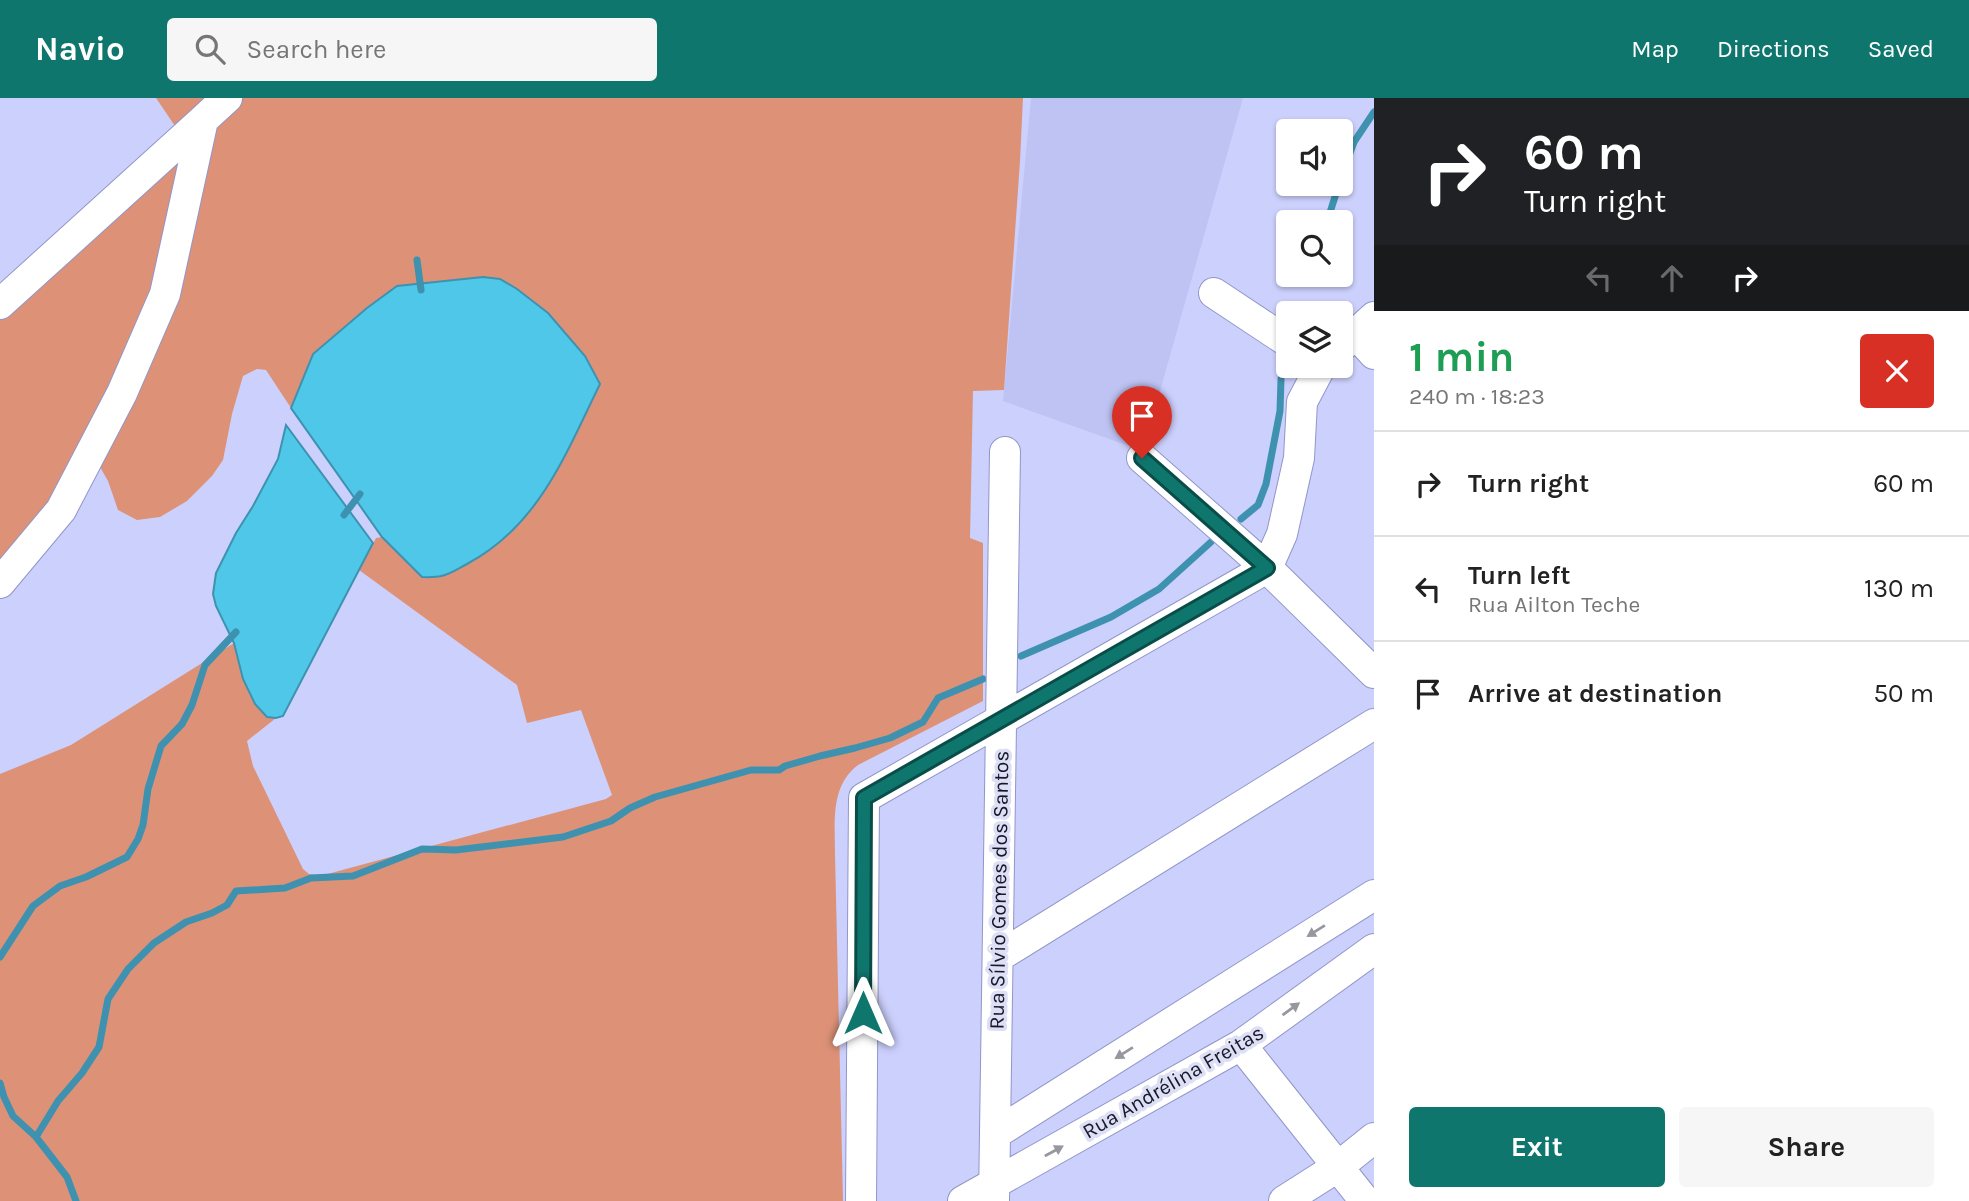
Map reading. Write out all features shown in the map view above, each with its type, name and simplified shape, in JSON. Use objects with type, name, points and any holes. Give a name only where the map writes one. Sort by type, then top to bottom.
[{"type":"street","points":[[0,304],[227,98]]},
{"type":"street","points":[[0,583],[61,510],[122,393],[165,294],[203,120]]},
{"type":"street","points":[[1214,293],[1276,334]]},
{"type":"street","points":[[861,1201],[864,798],[1267,568],[1282,534],[1299,458],[1302,402],[1315,378]]},
{"type":"street","name":"Rua Sílvio Gomes dos Santos","points":[[994,1193],[1005,452]]},
{"type":"street","points":[[1142,458],[1267,568],[1374,673]]},
{"type":"street","points":[[998,957],[1374,724]]},
{"type":"street","points":[[995,1134],[1374,895]]},
{"type":"street","name":"Rua Andrélina Freitas","points":[[963,1201],[994,1193],[1241,1045],[1374,949]]},
{"type":"street","points":[[1241,1045],[1365,1201]]},
{"type":"street","points":[[1284,1201],[1339,1166],[1374,1138]]},
{"type":"shaded area","points":[[156,98],[1023,98],[1004,390],[973,391],[970,538],[983,543],[983,701],[858,765],[843,783],[836,806],[843,1201],[0,1201],[0,774],[71,745],[234,643],[239,660],[267,717],[276,718],[247,741],[253,766],[303,869],[309,874],[320,876],[606,799],[612,795],[581,710],[527,723],[517,685],[359,570],[376,538],[382,537],[411,567],[600,384],[585,356],[548,313],[397,286],[313,354],[291,408],[266,370],[257,369],[243,376],[223,460],[212,476],[187,501],[160,517],[137,520],[118,510],[100,467],[0,585],[0,291],[179,132]]},
{"type":"shaded area","points":[[1031,98],[1243,98],[1143,451],[1003,401]]},
{"type":"shaded area","points":[[483,277],[500,279],[548,313],[585,356],[600,384],[548,486],[513,530],[467,564],[441,576],[422,577],[382,537],[291,408],[313,354],[397,286]]},
{"type":"shaded area","points":[[286,425],[373,543],[283,716],[276,718],[267,717],[255,704],[243,679],[234,643],[213,594],[216,573],[278,459]]},
{"type":"waterway","points":[[1353,145],[1374,112]]},
{"type":"waterway","points":[[1331,210],[1335,196]]},
{"type":"waterway","points":[[417,260],[421,290]]},
{"type":"waterway","points":[[1241,519],[1258,505],[1266,484],[1280,411],[1281,379]]},
{"type":"waterway","points":[[344,515],[360,494]]},
{"type":"waterway","points":[[1021,656],[1111,617],[1159,589],[1211,542]]},
{"type":"waterway","points":[[0,957],[33,906],[60,886],[127,857],[143,825],[148,789],[161,746],[182,724],[192,705],[205,665],[236,632]]},
{"type":"waterway","points":[[36,1137],[58,1101],[82,1073],[99,1047],[108,999],[128,969],[154,943],[186,922],[227,905],[236,891],[285,888],[311,878],[353,876],[422,849],[456,850],[563,837],[611,821],[630,808],[655,797],[751,770],[779,770],[785,766],[890,738],[923,722],[938,698],[983,679]]},
{"type":"waterway","points":[[0,1083],[13,1116],[36,1137],[67,1177],[76,1201]]},
{"type":"route","points":[[863,1013],[864,798],[1267,568],[1142,458]]}]
